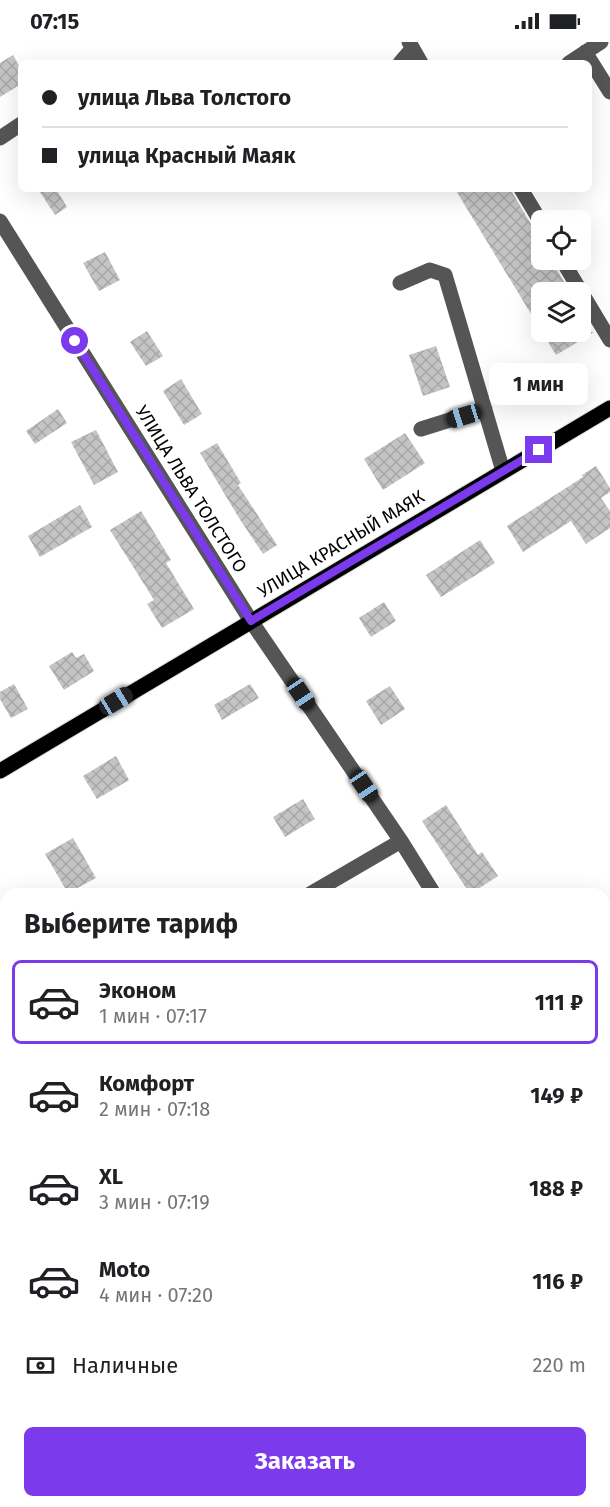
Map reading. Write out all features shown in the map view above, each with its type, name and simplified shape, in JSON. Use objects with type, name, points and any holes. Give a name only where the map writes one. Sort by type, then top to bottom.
[{"type":"main road","name":"УЛИЦА КРАСНЫЙ МАЯК","points":[[0,771],[610,408]]},
{"type":"street","points":[[573,60],[600,42]]},
{"type":"street","points":[[402,60],[411,45],[419,60]]},
{"type":"street","points":[[585,52],[590,60]]},
{"type":"street","points":[[592,63],[610,92]]},
{"type":"street","points":[[0,138],[18,126]]},
{"type":"street","points":[[523,192],[534,210]]},
{"type":"street","name":"УЛИЦА ЛЬВА ТОЛСТОГО","points":[[0,220],[251,621],[401,841],[430,888]]},
{"type":"street","points":[[400,283],[430,270],[445,275],[503,471]]},
{"type":"street","points":[[568,270],[610,340]]},
{"type":"street","points":[[421,429],[485,409]]},
{"type":"street","points":[[320,888],[401,841]]},
{"type":"building","points":[[13,55],[18,64],[18,86],[0,97],[0,63]]},
{"type":"building","points":[[40,192],[58,192],[67,207],[55,215]]},
{"type":"building","points":[[457,192],[512,192],[531,224],[531,270],[557,270],[564,282],[531,282],[531,314]]},
{"type":"building","points":[[105,252],[120,280],[99,291],[83,263]]},
{"type":"building","points":[[147,331],[163,356],[146,366],[130,342]]},
{"type":"building","points":[[548,342],[577,342],[556,355]]},
{"type":"building","points":[[436,346],[450,387],[423,396],[409,355]]},
{"type":"building","points":[[181,379],[202,414],[184,425],[163,391]]},
{"type":"building","points":[[58,409],[67,423],[35,444],[26,431]]},
{"type":"building","points":[[96,430],[118,472],[94,485],[71,442]]},
{"type":"building","points":[[405,433],[425,463],[383,490],[364,459]]},
{"type":"building","points":[[217,443],[241,483],[238,485],[277,545],[263,554],[200,453]]},
{"type":"building","points":[[596,466],[610,488],[610,492],[601,498],[610,511],[610,528],[586,544],[571,521],[523,552],[507,526],[583,477],[582,475]]},
{"type":"building","points":[[80,505],[92,527],[40,557],[28,536]]},
{"type":"building","points":[[141,511],[171,560],[166,563],[194,609],[162,628],[147,604],[154,600],[110,530]]},
{"type":"building","points":[[480,540],[495,563],[441,597],[426,575]]},
{"type":"building","points":[[384,602],[396,621],[371,637],[359,618]]},
{"type":"building","points":[[72,652],[76,658],[84,654],[94,671],[64,690],[49,666]]},
{"type":"building","points":[[14,684],[28,709],[11,718],[0,699],[0,692]]},
{"type":"building","points":[[250,684],[259,698],[222,720],[214,705]]},
{"type":"building","points":[[390,686],[405,709],[381,725],[366,701]]},
{"type":"building","points":[[116,756],[129,780],[97,799],[83,776]]},
{"type":"building","points":[[303,799],[315,819],[285,837],[273,817]]},
{"type":"building","points":[[446,805],[478,855],[482,852],[498,876],[479,888],[466,888],[422,821]]},
{"type":"building","points":[[73,838],[96,878],[77,888],[65,888],[45,854]]},
{"type":"route","points":[[75,341],[251,621],[539,450]]}]
